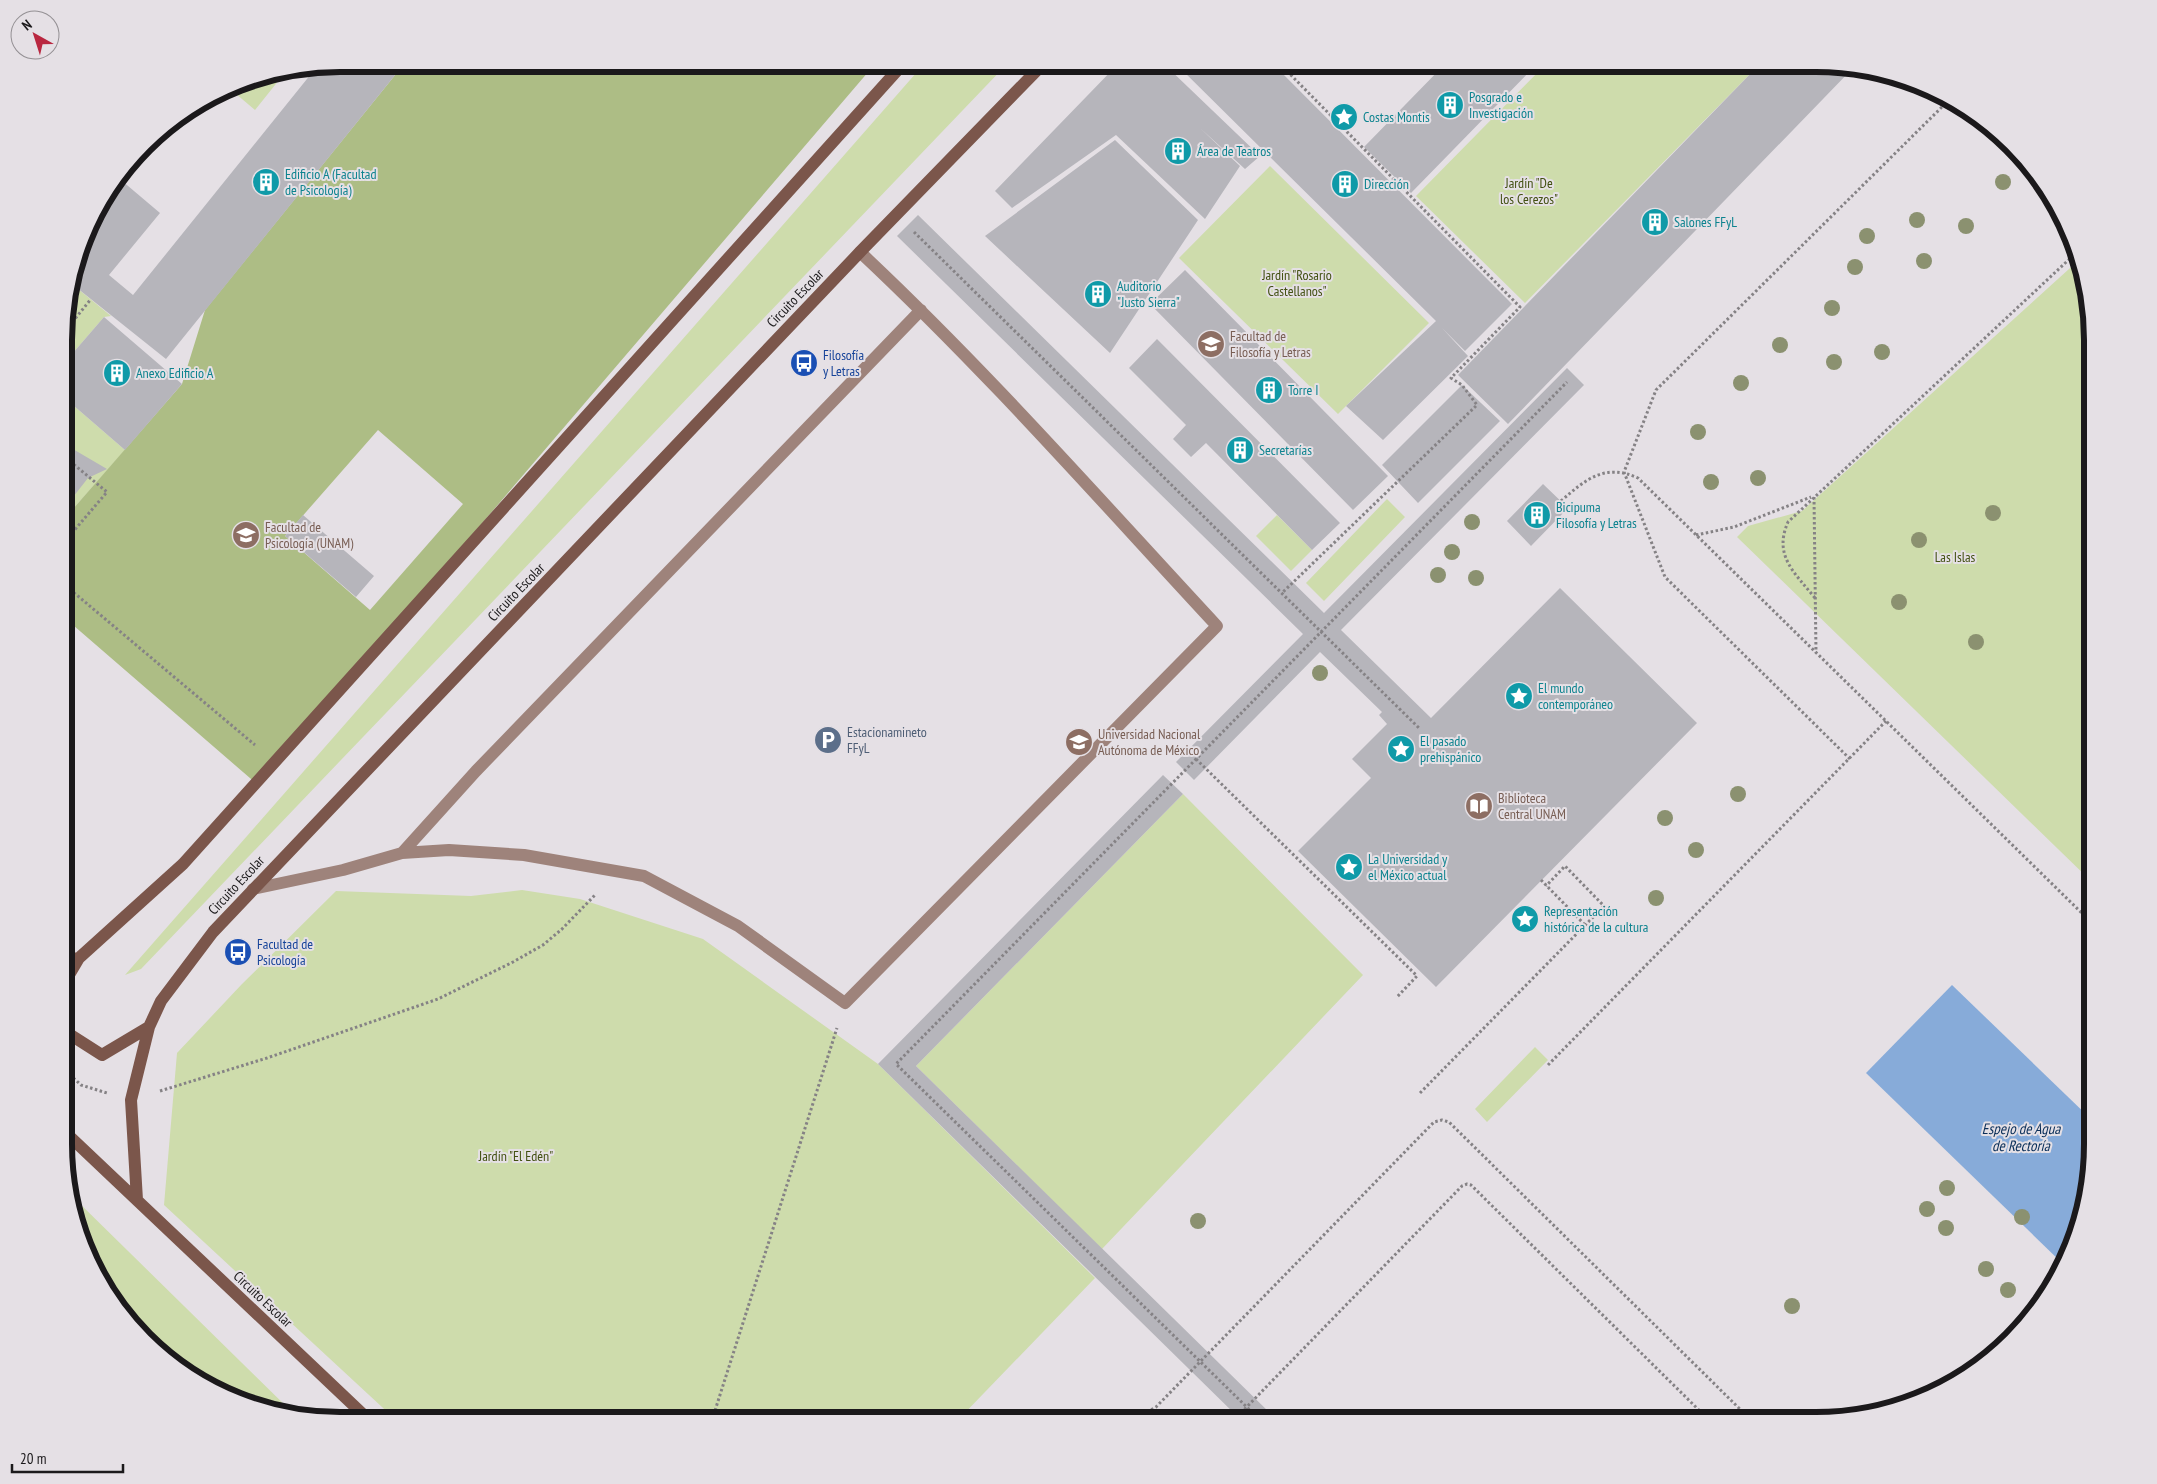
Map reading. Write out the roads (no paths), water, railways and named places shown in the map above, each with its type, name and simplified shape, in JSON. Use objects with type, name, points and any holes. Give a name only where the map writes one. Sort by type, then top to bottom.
[{"type":"street","points":[[73,959],[183,864],[896,72]]},
{"type":"street","name":"Circuito Escolar","points":[[137,1200],[131,1100],[149,1027],[161,1001],[201,947],[253,889],[860,252],[1035,72]]},
{"type":"street","points":[[72,1036],[102,1055],[149,1027]]},
{"type":"street","name":"Circuito Escolar","points":[[72,1139],[361,1412]]},
{"type":"lane","points":[[253,889],[343,870],[402,853],[449,850],[524,855],[644,876],[738,926],[844,1003],[1217,626],[1057,452],[921,310],[860,252]]},
{"type":"lane","points":[[402,853],[476,771],[921,310]]},
{"type":"water","name":"Espejo de Agua de Rectoría","points":[[1952,985],[2084,1112],[2082,1179],[2070,1230],[2058,1259],[1866,1073]]},
{"type":"place","name":"Posgrado e Investigación","points":[[1450,105]]},
{"type":"place","name":"Costas Montis","points":[[1344,117]]},
{"type":"place","name":"Área de Teatros","points":[[1178,151]]},
{"type":"place","name":"Edificio A (Facultad de Psicología)","points":[[266,182]]},
{"type":"place","name":"Dirección","points":[[1345,184]]},
{"type":"place","name":"Salones FFyL","points":[[1655,222]]},
{"type":"place","name":"Auditorio \"Justo Sierra\"","points":[[1098,294]]},
{"type":"place","name":"Facultad de Filosofía y Letras","points":[[1211,344]]},
{"type":"place","name":"Filosofía y Letras","points":[[804,363]]},
{"type":"place","name":"Anexo Edificio A","points":[[117,373]]},
{"type":"place","name":"Torre I","points":[[1269,390]]},
{"type":"place","name":"Secretarías","points":[[1240,450]]},
{"type":"place","name":"Bicipuma Filosofía y Letras","points":[[1537,515]]},
{"type":"place","name":"Facultad de Psicología (UNAM)","points":[[246,535]]},
{"type":"place","name":"El mundo contemporáneo","points":[[1519,696]]},
{"type":"place","name":"Estacionamineto FFyL","points":[[828,740]]},
{"type":"place","name":"Universidad Nacional Autónoma de México","points":[[1079,742]]},
{"type":"place","name":"El pasado prehispánico","points":[[1401,749]]},
{"type":"place","name":"Biblioteca Central UNAM","points":[[1479,806]]},
{"type":"place","name":"La Universidad y el México actual","points":[[1349,867]]},
{"type":"place","name":"Representación histórica de la cultura","points":[[1525,919]]},
{"type":"place","name":"Facultad de Psicología","points":[[238,952]]},
{"type":"park label","name":"Jardín \"De los Cerezos\"","points":[[1529,192]]},
{"type":"park label","name":"Jardín \"Rosario Castellanos\"","points":[[1297,284]]},
{"type":"park label","name":"Las Islas","points":[[1955,557]]},
{"type":"park label","name":"Jardín \"El Edén\"","points":[[516,1156]]}]
